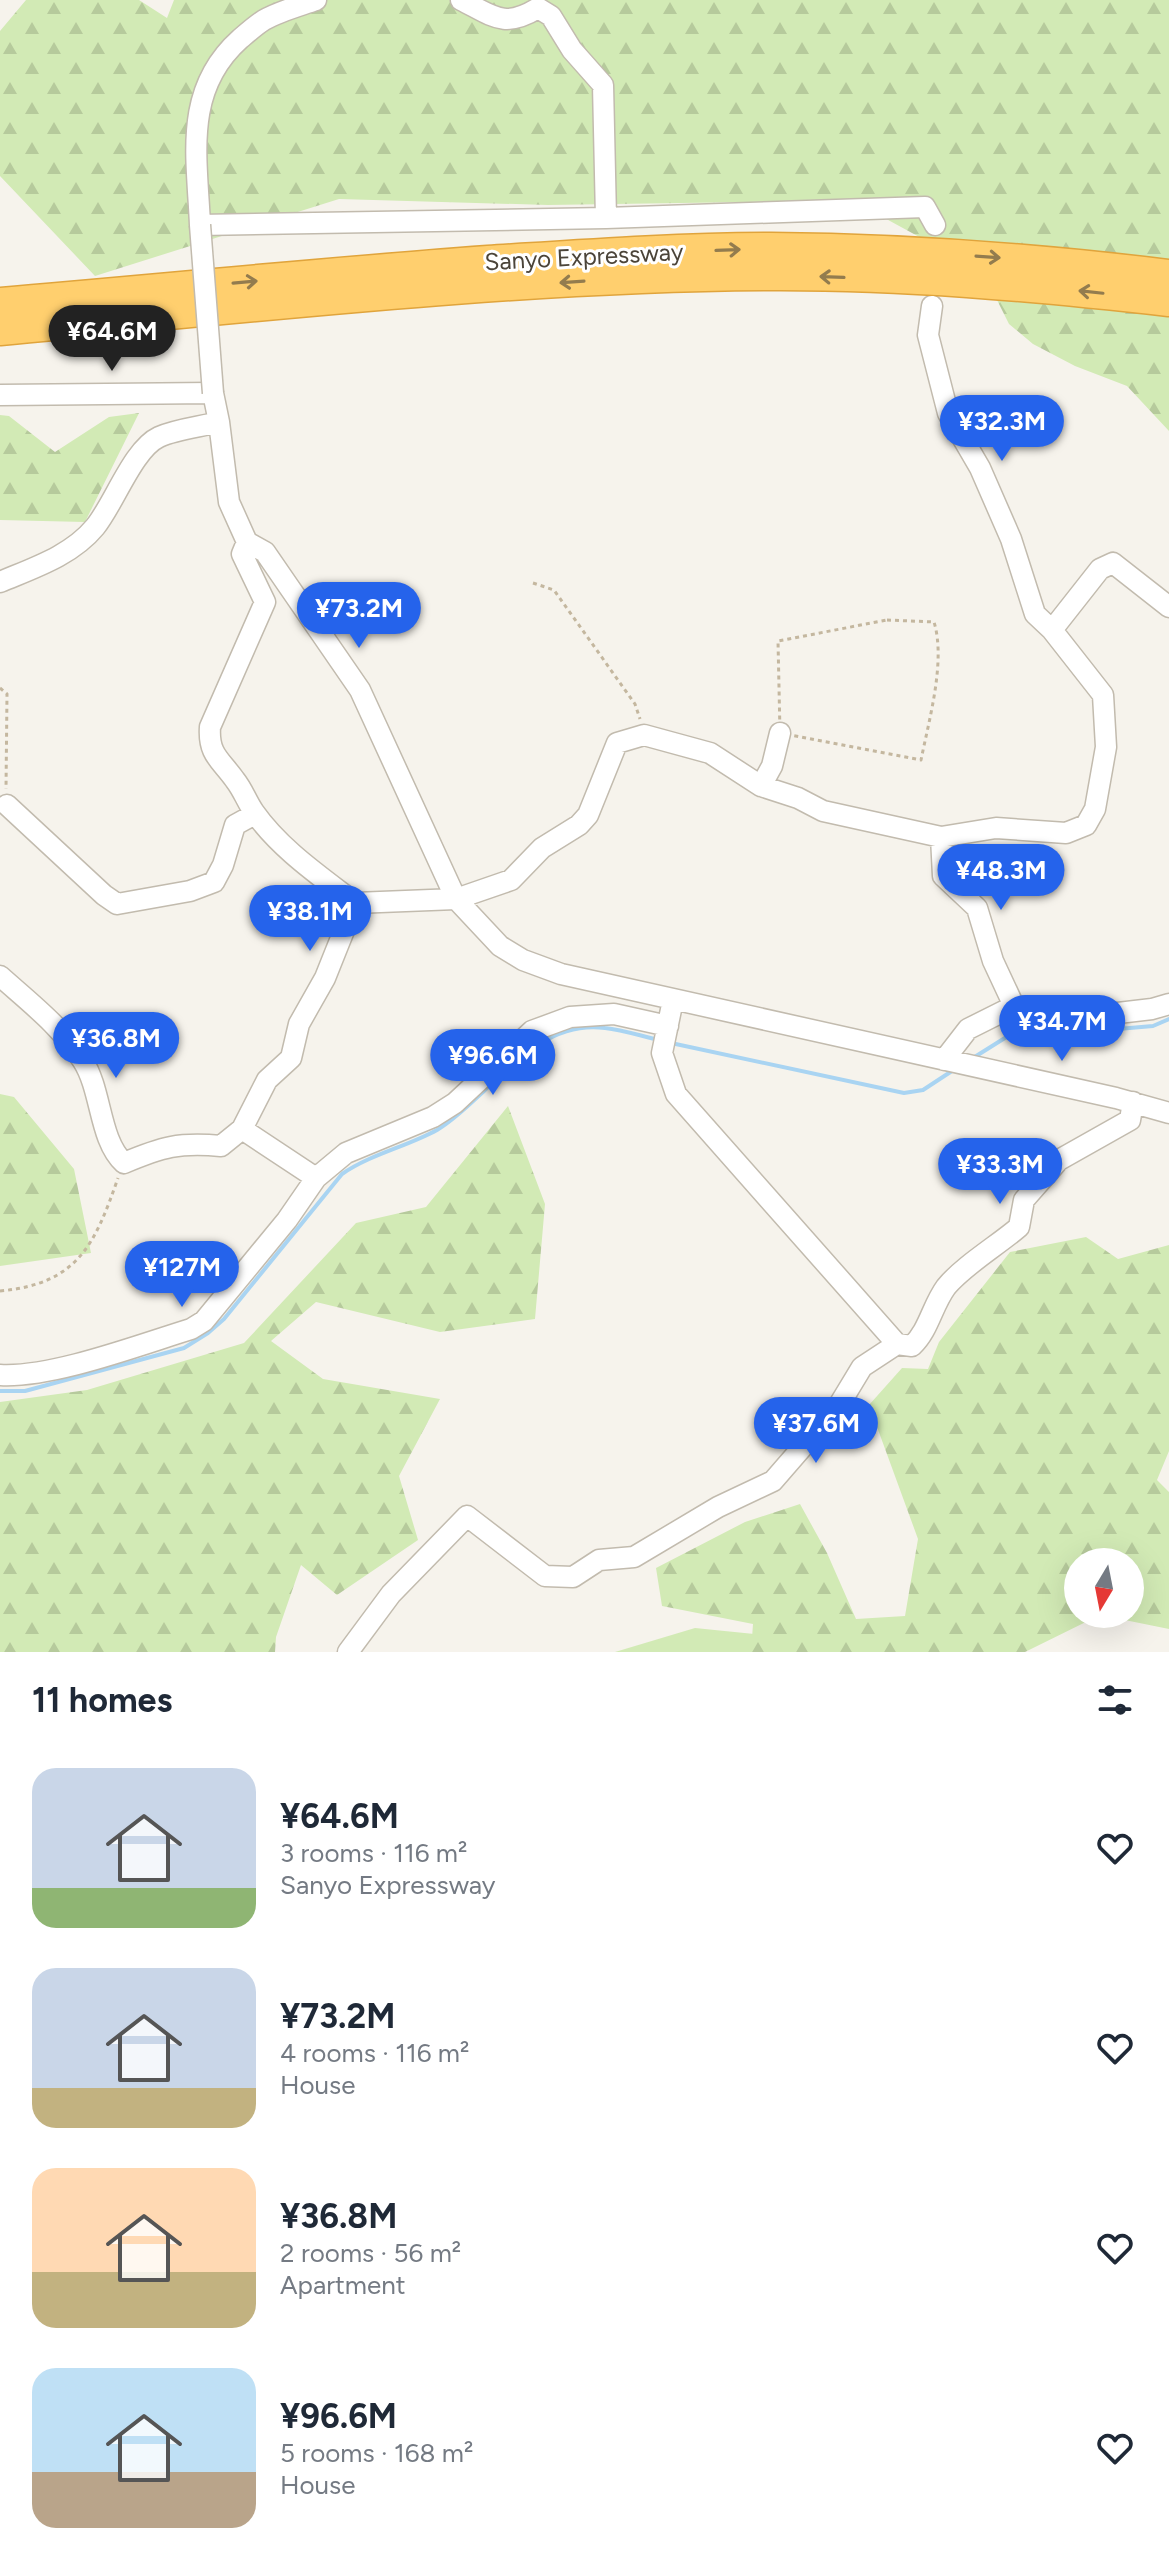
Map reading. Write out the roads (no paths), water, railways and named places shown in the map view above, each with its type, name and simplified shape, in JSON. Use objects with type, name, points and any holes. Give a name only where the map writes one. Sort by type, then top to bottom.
[{"type":"highway","name":"Sanyo Expressway","points":[[0,303],[586,254],[769,248],[924,252],[1169,275]]},
{"type":"highway","name":"Sanyo Expressway","points":[[0,330],[589,280],[767,275],[923,280],[1169,301]]},
{"type":"street","points":[[316,0],[263,20],[227,51],[210,77],[200,101],[195,134],[200,225],[213,393],[229,502],[247,542],[265,552],[360,690],[456,899],[500,946],[523,960],[561,974],[1133,1102],[1169,1113]]},
{"type":"street","points":[[461,0],[502,20],[523,17],[537,4],[551,16],[572,50],[603,85],[606,218]]},
{"type":"street","points":[[200,225],[606,218],[925,207],[935,225]]},
{"type":"street","points":[[247,542],[242,554],[265,602],[210,727],[209,744],[235,779],[255,814],[296,857],[355,903],[456,899],[511,880],[542,848],[579,825],[588,815],[617,743],[644,735],[710,753],[761,786],[798,798],[823,811],[941,837],[996,828],[1066,833],[1086,825],[1095,809],[1106,747],[1103,695],[1052,630],[1035,614],[1011,539],[980,468],[948,413],[928,335],[932,306]]},
{"type":"street","points":[[0,395],[213,393]]},
{"type":"street","points":[[0,582],[54,559],[77,544],[96,526],[135,462],[157,437],[219,422]]},
{"type":"street","points":[[1052,630],[1100,569],[1113,563],[1169,607]]},
{"type":"street","points":[[761,786],[772,766],[780,733]]},
{"type":"street","points":[[7,805],[117,904],[190,891],[214,882],[223,865],[235,825],[255,814]]},
{"type":"street","points":[[941,837],[943,876],[977,908],[993,961],[1014,1006]]},
{"type":"street","points":[[0,976],[61,1031],[84,1062],[97,1091],[112,1153],[124,1163],[163,1146],[221,1146],[242,1129],[267,1080],[291,1058],[299,1024],[325,978],[355,903]]},
{"type":"street","points":[[614,1014],[620,987]]},
{"type":"street","points":[[673,1000],[662,1053],[676,1094],[897,1344]]},
{"type":"street","points":[[944,1060],[968,1029],[1014,1006],[1118,1013],[1169,1004]]},
{"type":"street","points":[[0,1375],[16,1376],[62,1367],[191,1329],[204,1321],[287,1220],[316,1178],[346,1153],[419,1123],[455,1103],[532,1031],[570,1017],[614,1014],[668,1026]]},
{"type":"street","points":[[348,1652],[391,1594],[467,1516],[545,1576],[573,1577],[599,1560],[634,1557],[718,1507],[773,1481],[839,1405],[862,1367],[897,1344],[912,1346],[923,1335],[933,1305],[950,1283],[1019,1227],[1024,1200],[1059,1160],[1130,1120],[1133,1102]]},
{"type":"street","points":[[242,1129],[316,1178]]},
{"type":"waterway","points":[[973,1058],[1016,1031],[1118,1029],[1153,1026],[1169,1019]]},
{"type":"waterway","points":[[0,1391],[25,1391],[184,1348],[208,1333],[224,1319],[342,1174],[443,1126],[523,1055],[553,1036],[587,1027],[659,1040]]},
{"type":"waterway","points":[[671,1043],[904,1093],[923,1090],[955,1069]]}]
